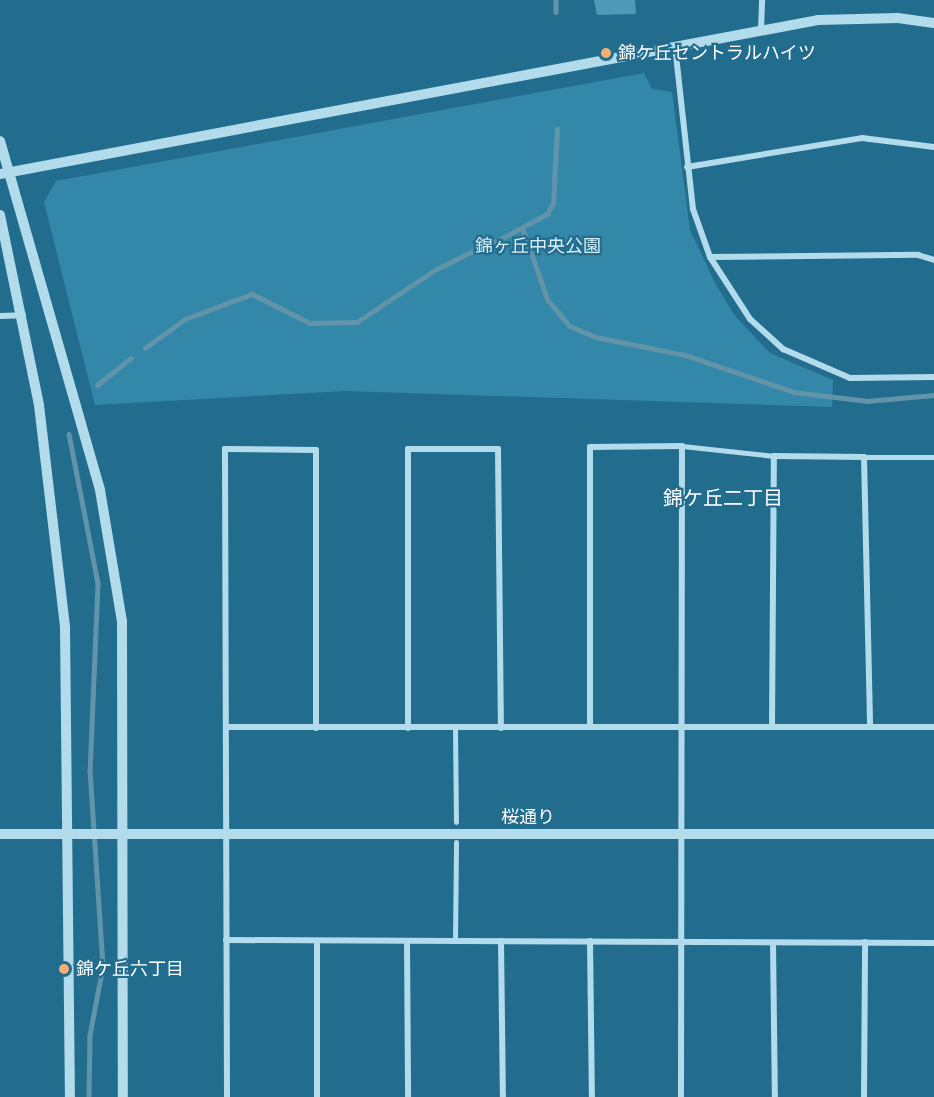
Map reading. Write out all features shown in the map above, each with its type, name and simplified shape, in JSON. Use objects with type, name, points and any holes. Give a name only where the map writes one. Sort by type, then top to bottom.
[{"type":"street","points":[[761,31],[762,0]]},
{"type":"street","points":[[4,173],[761,31],[862,17],[934,23]]},
{"type":"street","points":[[675,46],[693,209],[710,257],[750,319],[783,350],[850,378],[934,377]]},
{"type":"street","points":[[687,167],[862,138],[934,147]]},
{"type":"street","points":[[0,141],[4,173],[100,490],[122,621],[117,835],[123,1097]]},
{"type":"street","points":[[0,215],[23,315],[39,405],[65,627],[74,834],[70,1097]]},
{"type":"street","points":[[710,257],[918,255],[934,260]]},
{"type":"street","points":[[0,316],[23,315]]},
{"type":"street","points":[[681,1097],[682,446]]},
{"type":"street","points":[[590,727],[590,447],[682,446],[774,456],[934,457]]},
{"type":"street","points":[[227,1097],[225,449],[316,450],[316,728]]},
{"type":"street","points":[[408,728],[408,449],[498,449],[501,728]]},
{"type":"street","points":[[772,727],[774,456]]},
{"type":"street","points":[[864,457],[870,727]]},
{"type":"street","points":[[227,727],[934,727]]},
{"type":"street","points":[[455,728],[456,822]]},
{"type":"street","points":[[0,834],[74,834]]},
{"type":"street","name":"桜通り","points":[[74,834],[934,834]]},
{"type":"street","points":[[455,941],[456,842]]},
{"type":"street","points":[[226,940],[680,940],[773,943],[934,943]]},
{"type":"street","points":[[317,941],[317,1097]]},
{"type":"street","points":[[407,941],[408,1097]]},
{"type":"street","points":[[501,941],[503,1097]]},
{"type":"street","points":[[590,941],[592,1097]]},
{"type":"street","points":[[864,1097],[865,942]]},
{"type":"street","points":[[773,943],[775,1097]]},
{"type":"green space","name":"錦ヶ丘中央公園","points":[[644,73],[652,89],[672,92],[690,230],[716,285],[735,316],[770,353],[833,380],[832,407],[345,391],[95,405],[44,202],[56,181]]},
{"type":"building","points":[[594,0],[635,0],[636,14],[597,15]]},
{"type":"waterway","points":[[556,0],[556,12]]},
{"type":"waterway","points":[[491,244],[547,214],[553,203],[557,129]]},
{"type":"waterway","points":[[523,229],[548,300],[570,326],[596,337],[685,355],[794,392],[867,401],[934,395]]},
{"type":"waterway","points":[[145,348],[185,319],[252,294],[310,323],[357,322],[435,270],[473,251]]},
{"type":"waterway","points":[[97,385],[131,358]]},
{"type":"waterway","points":[[69,434],[98,583],[90,770],[103,967],[90,1035],[89,1097]]},
{"type":"place","name":"錦ケ丘セントラルハイツ","points":[[606,53]]},
{"type":"place","name":"錦ケ丘六丁目","points":[[64,969]]},
{"type":"district","name":"錦ケ丘二丁目","points":[[723,498]]}]
